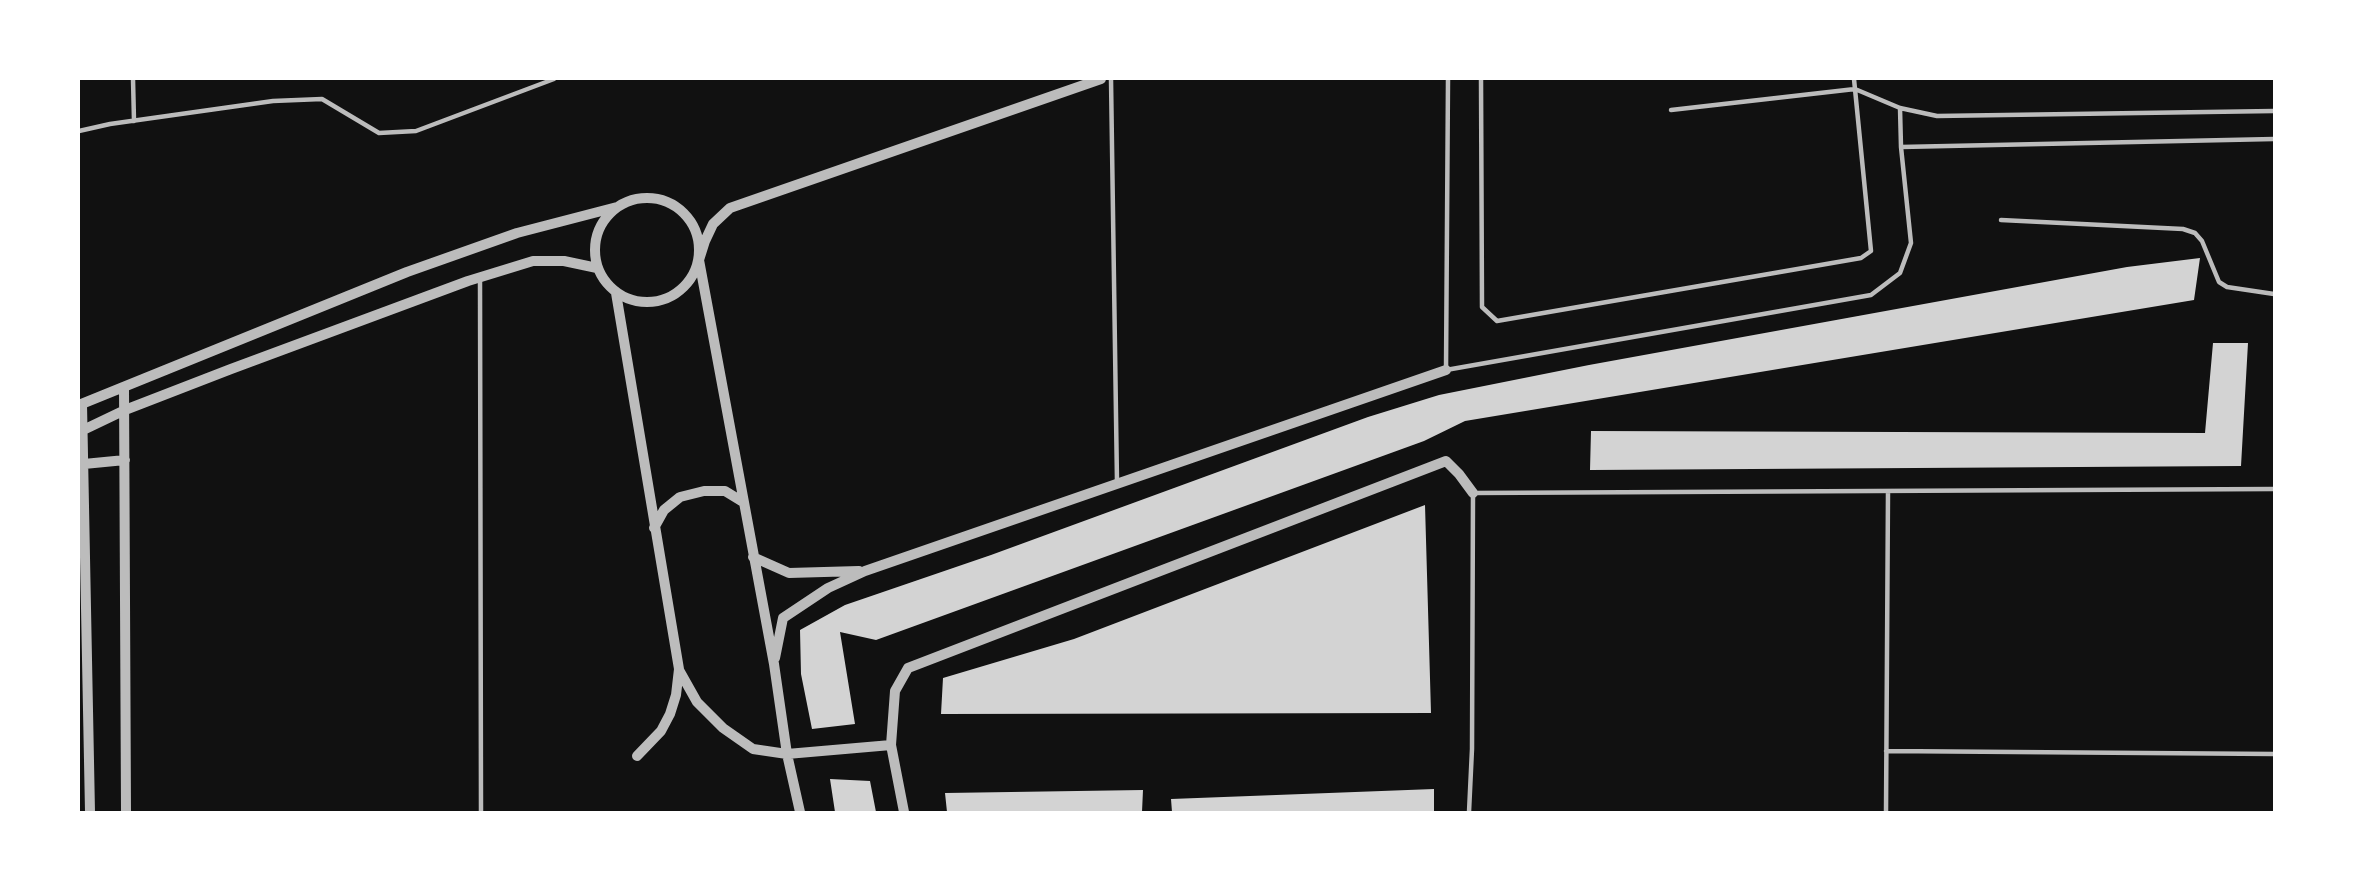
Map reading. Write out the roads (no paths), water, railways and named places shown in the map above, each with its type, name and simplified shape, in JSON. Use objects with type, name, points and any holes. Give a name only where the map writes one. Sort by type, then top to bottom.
[{"type":"street","points":[[617,207],[604,219],[597,234],[594,251],[597,268],[616,293],[632,301],[649,303],[667,299],[682,290],[693,276],[713,224],[730,208],[1101,79]]},
{"type":"street","points":[[90,812],[84,464],[80,405],[407,272],[517,233],[617,207],[639,198],[672,204],[685,214],[699,243],[699,260],[774,664],[787,754],[800,812]]},
{"type":"street","points":[[81,431],[125,410],[480,277],[533,261],[564,261],[597,268]]},
{"type":"street","points":[[616,293],[678,669],[676,695],[670,714],[661,731],[637,756]]},
{"type":"street","points":[[774,664],[783,618],[828,588],[865,570],[1446,370]]},
{"type":"street","points":[[124,387],[126,812]]},
{"type":"street","points":[[84,464],[125,460]]},
{"type":"street","points":[[904,812],[891,745],[895,691],[908,668],[1446,461],[1460,474],[1473,493]]},
{"type":"street","points":[[654,528],[664,510],[680,497],[704,491],[725,491],[743,502]]},
{"type":"street","points":[[753,557],[789,573],[865,570]]},
{"type":"street","points":[[678,669],[697,702],[723,728],[753,749],[787,754],[891,745]]},
{"type":"lane","points":[[133,79],[134,121]]},
{"type":"lane","points":[[79,131],[273,101],[322,99],[379,133],[415,131],[554,79]]},
{"type":"lane","points":[[1111,79],[1117,483]]},
{"type":"lane","points":[[1448,79],[1446,370],[1871,295],[1900,273],[1910,243],[1900,108]]},
{"type":"lane","points":[[1481,79],[1482,307],[1497,321],[1861,258],[1871,251],[1854,79]]},
{"type":"lane","points":[[1671,110],[1855,89],[1900,108],[1937,116],[2274,111]]},
{"type":"lane","points":[[1901,148],[2274,139]]},
{"type":"lane","points":[[2001,220],[2183,229],[2195,233],[2202,241],[2219,282],[2227,288],[2274,294]]},
{"type":"lane","points":[[480,277],[481,812]]},
{"type":"lane","points":[[1469,812],[1472,749],[1473,493],[2274,489]]},
{"type":"lane","points":[[1886,812],[1888,491]]},
{"type":"lane","points":[[1886,751],[2274,754]]}]
